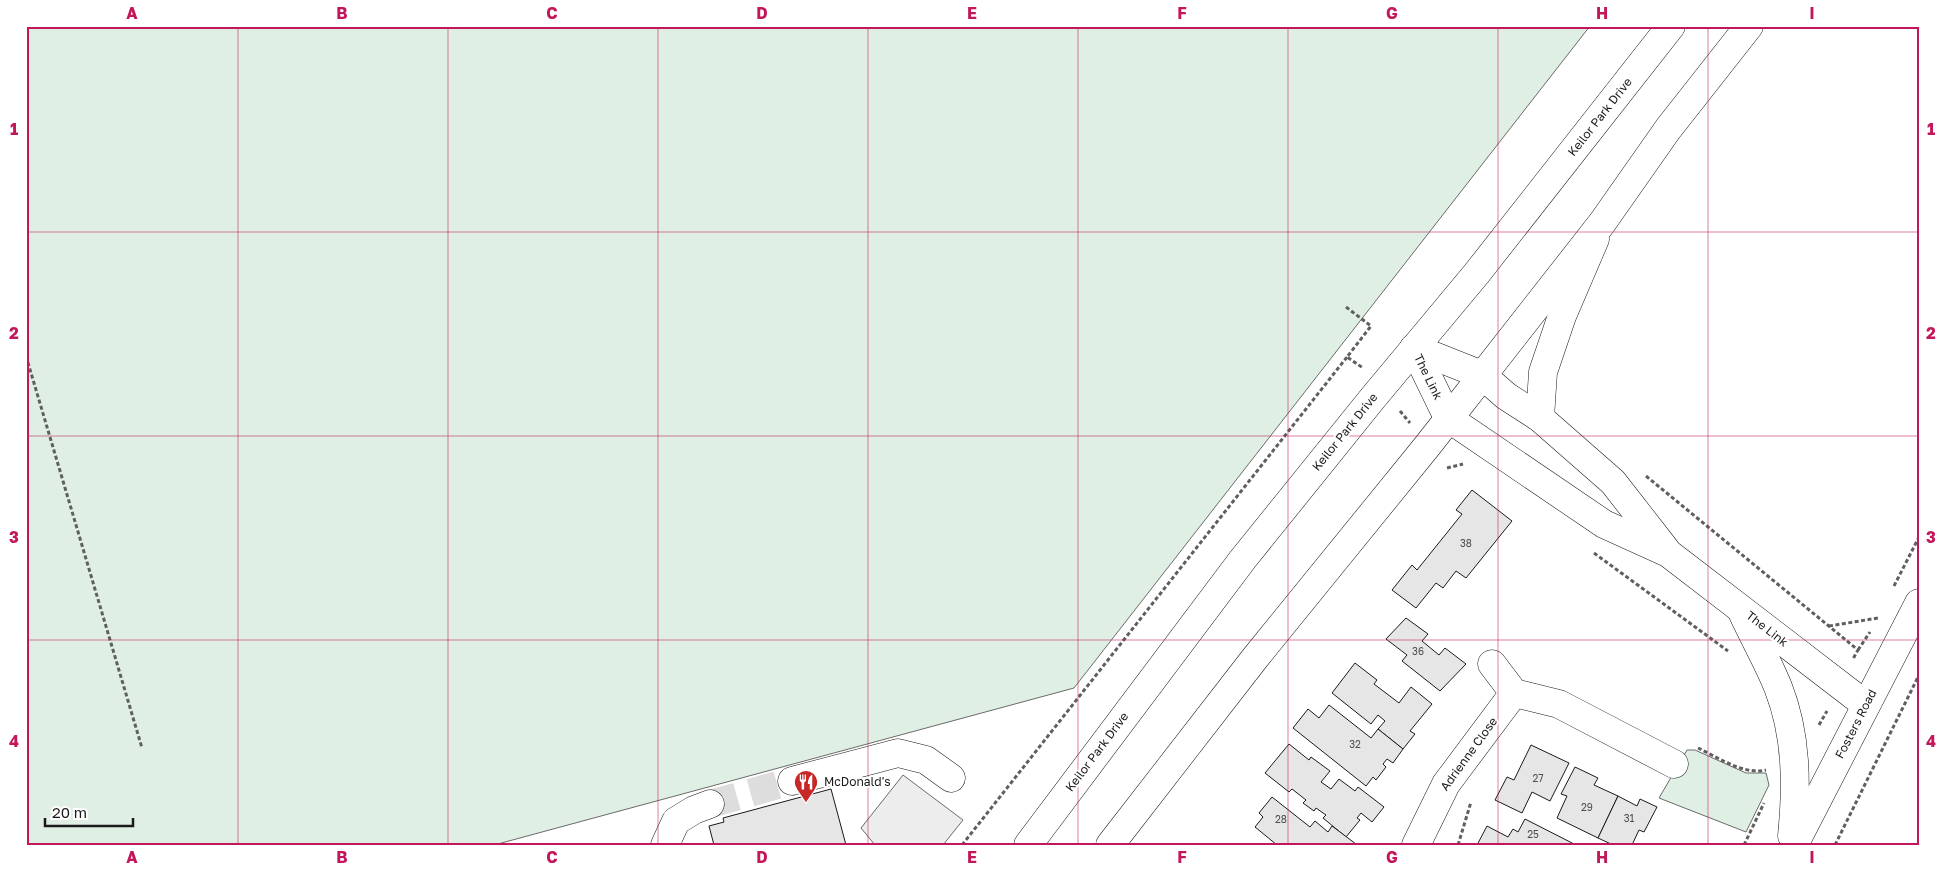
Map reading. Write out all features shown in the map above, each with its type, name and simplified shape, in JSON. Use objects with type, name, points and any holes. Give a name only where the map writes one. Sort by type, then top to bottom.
[{"type":"main road","name":"Keilor Park Drive","points":[[1028,845],[1243,559],[1477,273],[1671,26]]},
{"type":"main road","points":[[1110,845],[1255,658],[1602,224],[1668,129],[1749,26]]},
{"type":"main road","points":[[1540,418],[1543,372],[1562,316],[1602,224]]},
{"type":"main road","name":"The Link","points":[[1414,348],[1482,375],[1506,396],[1540,418],[1613,482],[1668,553]]},
{"type":"main road","name":"The Link","points":[[1414,348],[1448,418],[1604,524],[1668,553],[1866,705]]},
{"type":"main road","name":"Fosters Road","points":[[1793,845],[1919,603]]},
{"type":"main road","points":[[1741,609],[1778,688],[1791,740],[1796,798],[1793,845]]},
{"type":"main road","points":[[1492,664],[1514,693],[1559,704],[1674,764]]},
{"type":"main road","name":"Adrienne Close","points":[[1416,845],[1446,784],[1514,693]]},
{"type":"main road","points":[[792,781],[898,753],[926,760],[951,778]]},
{"type":"main road","points":[[670,842],[676,820],[710,804]]},
{"type":"path","points":[[1346,307],[1368,323]]},
{"type":"path","points":[[26,356],[142,748]]},
{"type":"path","points":[[962,845],[1347,356]]},
{"type":"path","points":[[1890,594],[1919,536]]},
{"type":"path","points":[[1858,650],[1882,610]]},
{"type":"path","points":[[1829,626],[1878,618]]},
{"type":"path","points":[[1834,845],[1919,675]]},
{"type":"path","points":[[1674,764],[1686,747],[1696,747],[1743,770],[1756,772],[1768,770]]},
{"type":"path","points":[[1767,762],[1770,778]]},
{"type":"path","points":[[1744,845],[1768,794]]},
{"type":"green space","points":[[26,26],[1590,26],[1074,688],[494,845],[26,845]]},
{"type":"green space","points":[[1687,750],[1695,750],[1746,773],[1766,773],[1769,785],[1746,832],[1659,798]]},
{"type":"shaded area","points":[[903,775],[963,820],[943,845],[875,845],[861,828]]},
{"type":"building","points":[[1472,490],[1512,521],[1466,578],[1456,571],[1443,588],[1436,583],[1416,608],[1392,590],[1412,565],[1417,570],[1462,514],[1456,510]]},
{"type":"building","points":[[1406,618],[1428,634],[1422,641],[1439,655],[1445,648],[1466,664],[1440,691],[1402,661],[1407,655],[1386,639]]},
{"type":"building","points":[[1355,663],[1377,680],[1374,684],[1399,703],[1411,687],[1432,704],[1410,731],[1415,734],[1403,749],[1378,729],[1385,721],[1378,715],[1371,724],[1332,693]]},
{"type":"building","points":[[1329,705],[1371,738],[1378,729],[1403,749],[1393,763],[1387,759],[1383,764],[1386,767],[1376,780],[1373,777],[1366,786],[1293,728],[1308,709],[1319,718]]},
{"type":"building","points":[[1289,744],[1309,760],[1311,757],[1330,771],[1321,782],[1331,789],[1339,779],[1355,791],[1358,787],[1384,807],[1372,822],[1361,813],[1357,818],[1360,820],[1346,837],[1323,818],[1326,815],[1316,808],[1314,811],[1303,803],[1306,800],[1292,789],[1289,792],[1265,773]]},
{"type":"building","points":[[1531,745],[1569,763],[1550,801],[1532,792],[1522,813],[1495,800],[1507,777],[1514,780]]},
{"type":"building","points":[[1575,767],[1598,778],[1594,785],[1618,796],[1598,838],[1557,818],[1567,796],[1561,794]]},
{"type":"building","name":"McDonald's","points":[[831,789],[846,845],[714,845],[709,826],[724,822],[723,818]]},
{"type":"building","points":[[1618,796],[1637,806],[1640,799],[1657,807],[1644,832],[1639,830],[1632,845],[1613,845],[1598,838]]},
{"type":"building","points":[[1272,797],[1310,827],[1315,821],[1328,832],[1332,826],[1356,844],[1277,845],[1255,827],[1263,817],[1259,813]]},
{"type":"building","points":[[1525,819],[1576,845],[1477,845],[1487,826],[1508,837],[1513,829],[1518,832]]},
{"type":"tunnel","points":[[710,804],[792,781]]},
{"type":"place","name":"McDonald's","points":[[806,803]]}]
